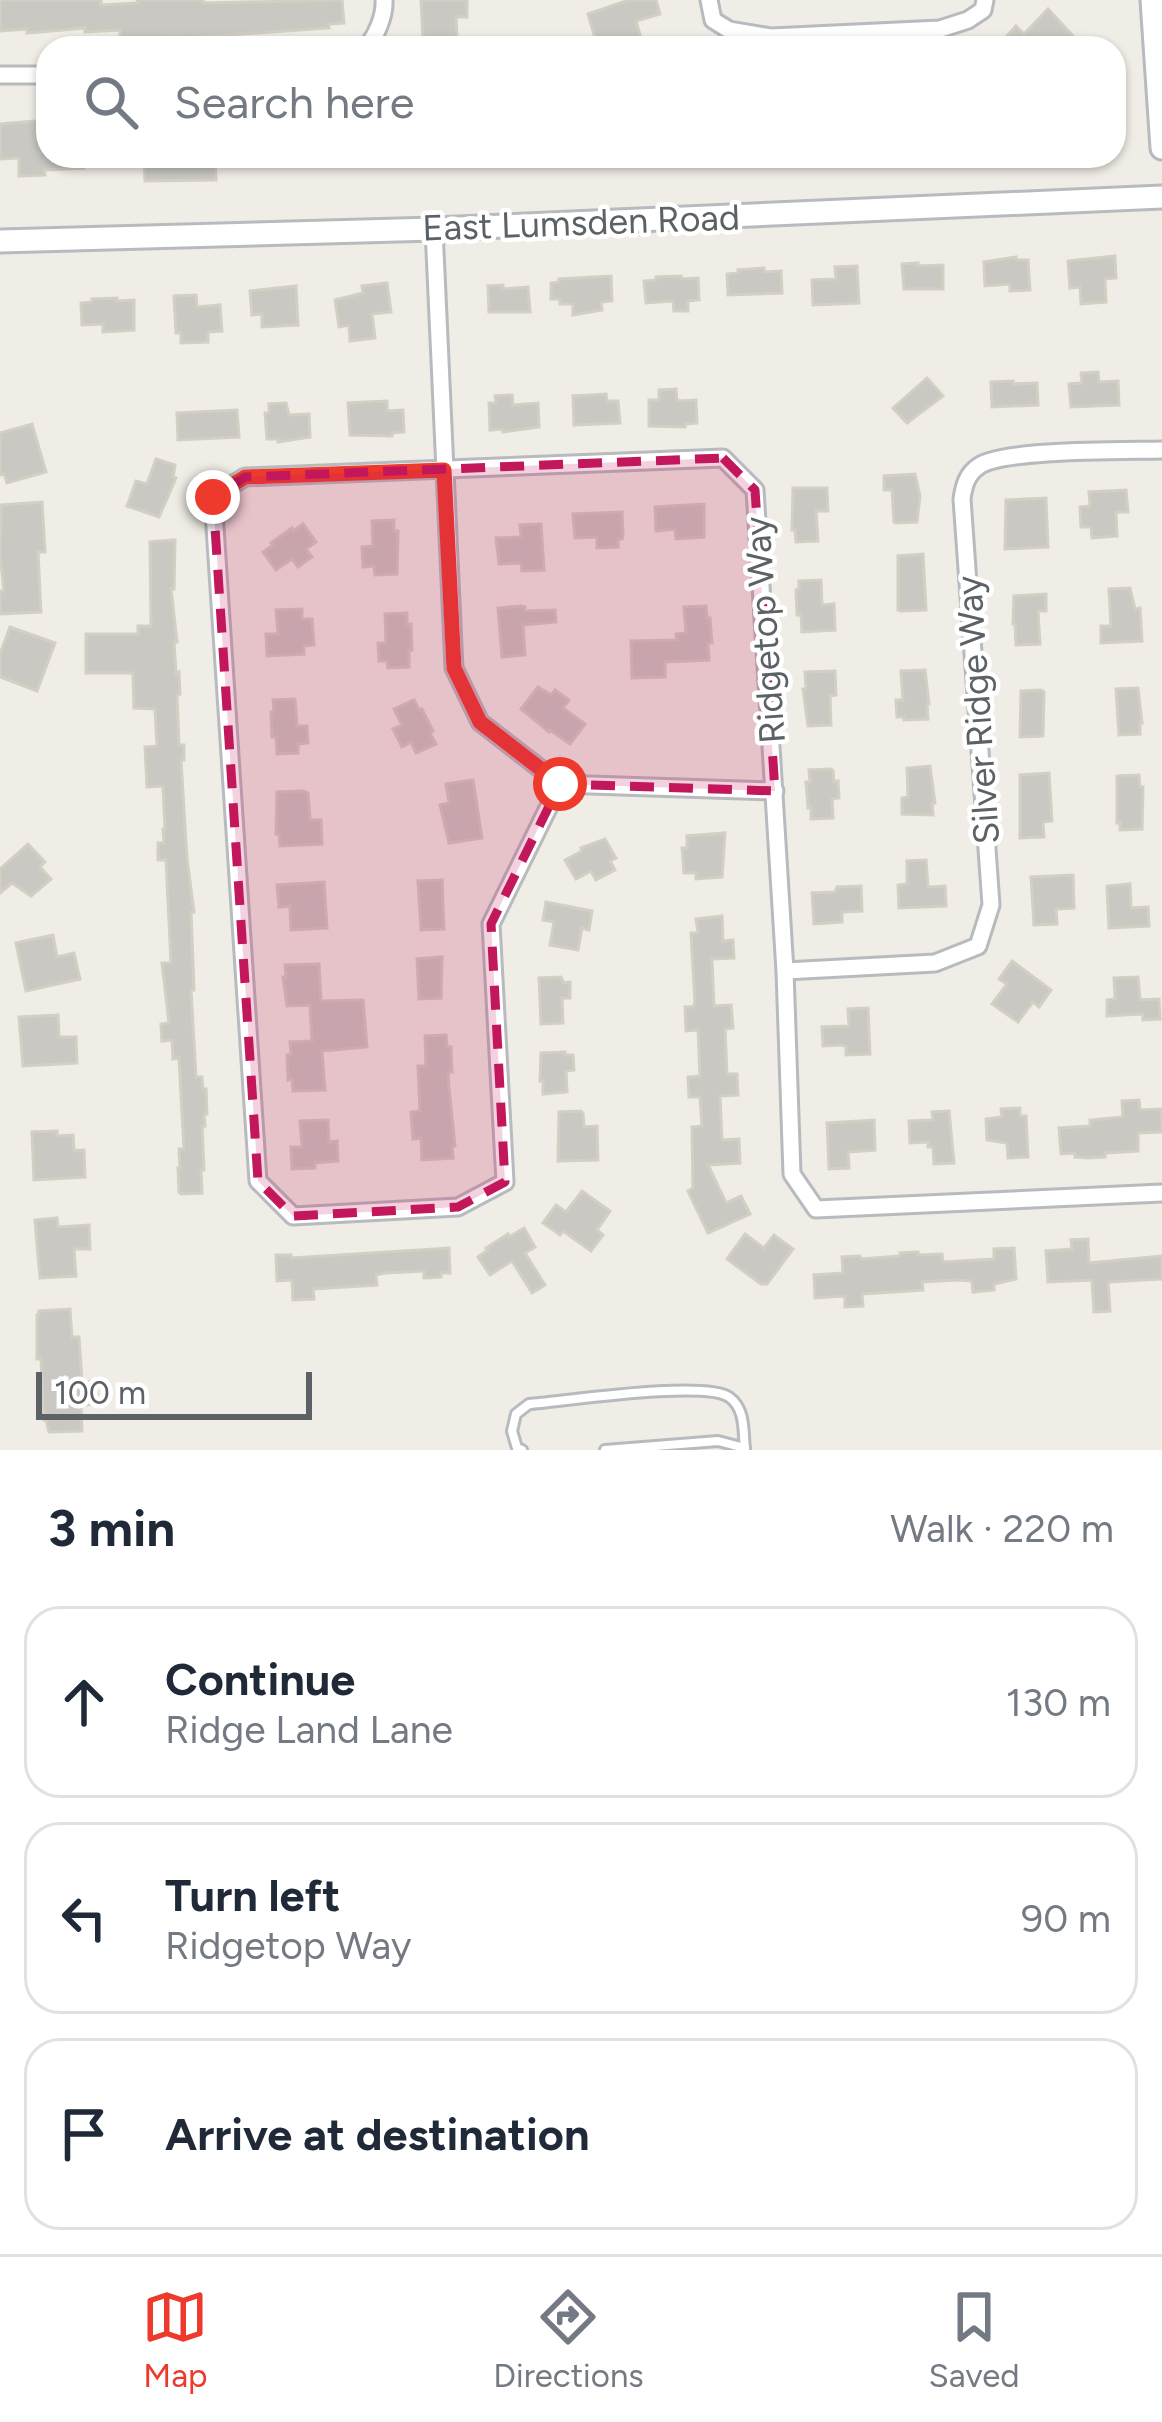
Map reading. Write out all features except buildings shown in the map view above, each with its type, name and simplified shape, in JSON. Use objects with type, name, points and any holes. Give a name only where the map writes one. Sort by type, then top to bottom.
[{"type":"street","points":[[374,36],[384,0]]},
{"type":"street","points":[[709,0],[713,20],[729,30],[760,36]]},
{"type":"street","points":[[809,36],[940,29],[968,20],[983,10],[985,0]]},
{"type":"street","points":[[1152,0],[1162,148]]},
{"type":"street","points":[[0,75],[36,75]]},
{"type":"street","name":"East Lumsden Road","points":[[0,241],[434,229],[1162,196]]},
{"type":"street","points":[[434,229],[454,668],[480,722],[560,784],[775,791]]},
{"type":"street","name":"Silver Ridge Way","points":[[784,971],[935,963],[979,946],[991,904],[962,499],[965,483],[980,465],[1005,456],[1162,449]]},
{"type":"street","name":"Ridgetop Way","points":[[560,784],[491,924],[505,1182],[458,1207],[292,1216],[257,1180],[213,497],[245,477],[723,458],[755,490],[775,791],[792,1174],[816,1209],[1162,1193]]},
{"type":"lane","points":[[522,1450],[512,1431],[516,1414],[529,1404],[699,1390],[728,1395],[741,1410],[745,1449],[718,1441],[605,1450]]},
{"type":"highlighted area","points":[[723,458],[755,490],[775,791],[560,784],[491,924],[505,1182],[458,1207],[293,1216],[258,1181],[213,497],[245,477]]},
{"type":"route","points":[[213,497],[245,477],[444,470],[454,668],[480,722],[560,784]]}]
